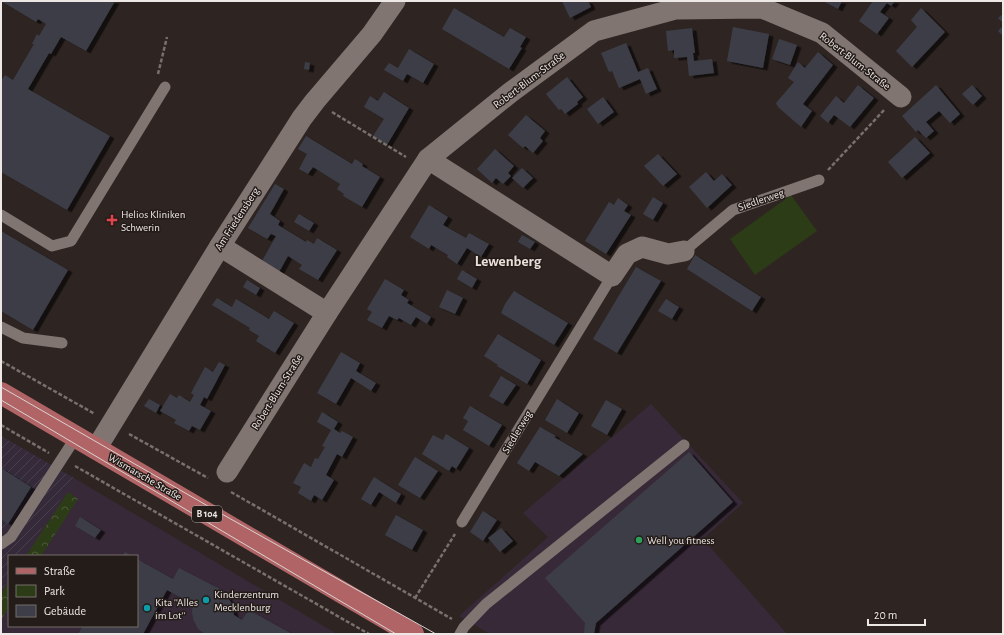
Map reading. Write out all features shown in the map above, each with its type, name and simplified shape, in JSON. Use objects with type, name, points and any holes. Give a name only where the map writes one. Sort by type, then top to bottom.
[{"type":"main road","name":"Wismarsche Straße","points":[[1,393],[409,633]]},
{"type":"street","name":"Am Friedensberg","points":[[96,449],[220,246],[306,112],[372,34],[395,1]]},
{"type":"street","name":"Robert-Blum-Straße","points":[[222,480],[327,313],[426,163],[511,92],[594,31],[675,9],[762,8],[822,33],[901,97]]},
{"type":"street","points":[[426,163],[518,217],[612,276]]},
{"type":"street","points":[[220,246],[327,313]]},
{"type":"street","name":"Siedlerweg","points":[[612,276],[626,254],[642,246],[668,254],[684,251]]},
{"type":"lane","points":[[1,215],[52,246],[71,241],[165,87]]},
{"type":"lane","name":"Siedlerweg","points":[[684,251],[733,210],[819,180]]},
{"type":"lane","name":"Siedlerweg","points":[[462,522],[612,276]]},
{"type":"lane","points":[[1,327],[23,338],[62,343]]},
{"type":"lane","points":[[1,544],[11,537],[76,437]]},
{"type":"lane","points":[[462,631],[486,604],[684,445]]},
{"type":"path","points":[[158,75],[167,37]]},
{"type":"path","name":"Robert-Blum-Straße","points":[[819,180],[884,110],[901,97]]},
{"type":"path","points":[[343,118],[426,163]]},
{"type":"path","points":[[1,361],[111,424],[222,480],[415,598],[462,631]]},
{"type":"path","points":[[1,425],[369,634]]},
{"type":"path","points":[[415,598],[462,522]]},
{"type":"shaded area","points":[[651,404],[743,503],[703,539],[787,634],[490,634],[459,616],[548,537],[523,513]]},
{"type":"shaded area","points":[[1,436],[74,478],[337,634],[1,634]]},
{"type":"shaded area","points":[[1,436],[74,478],[25,555],[8,555],[8,580],[1,591]]},
{"type":"green space","points":[[791,195],[817,231],[755,275],[730,239]]},
{"type":"green space","points":[[68,492],[78,499],[42,555],[27,555]]},
{"type":"green space","points":[[8,584],[8,609],[1,620],[1,594]]},
{"type":"building","points":[[1,1],[115,1],[86,51],[61,37],[51,54],[49,53],[28,89],[110,136],[67,210],[1,172],[1,81],[5,75],[13,80],[34,44],[32,44],[37,34],[39,36],[46,24],[38,19],[36,22]]},
{"type":"building","points":[[562,1],[588,1],[591,7],[570,18]]},
{"type":"building","points":[[823,1],[842,1],[838,9]]},
{"type":"building","points":[[873,1],[895,1],[891,6],[887,3],[880,12],[889,18],[877,34],[859,21]]},
{"type":"building","points":[[454,8],[504,37],[510,28],[526,37],[520,47],[522,48],[509,69],[442,29]]},
{"type":"building","points":[[921,8],[945,32],[912,67],[896,51],[917,27],[911,20]]},
{"type":"building","points":[[1003,14],[1003,23],[998,18]]},
{"type":"building","points":[[1003,26],[1003,36],[998,31]]},
{"type":"building","points":[[733,27],[769,34],[763,68],[727,61]]},
{"type":"building","points":[[692,28],[695,53],[693,53],[694,61],[712,59],[714,73],[689,76],[687,57],[674,58],[674,50],[668,51],[666,31]]},
{"type":"building","points":[[779,39],[797,45],[790,65],[772,59]]},
{"type":"building","points":[[626,43],[638,72],[648,68],[657,89],[646,94],[640,79],[619,88],[612,71],[609,72],[601,53]]},
{"type":"building","points":[[409,49],[434,64],[423,83],[407,74],[403,81],[384,70],[389,63],[398,68]]},
{"type":"building","points":[[818,52],[833,65],[803,104],[812,111],[801,127],[778,107],[776,103],[794,82],[788,78],[798,62],[805,68]]},
{"type":"building","points":[[305,62],[310,63],[309,70],[304,69]]},
{"type":"building","points":[[567,77],[583,97],[577,102],[578,104],[565,114],[561,109],[559,110],[546,94]]},
{"type":"building","points":[[858,85],[874,98],[850,127],[834,115],[828,123],[820,116],[836,96],[844,103]]},
{"type":"building","points":[[936,85],[960,114],[950,123],[939,111],[926,122],[934,131],[926,138],[918,130],[916,132],[902,116]]},
{"type":"building","points":[[972,85],[982,96],[973,105],[962,94]]},
{"type":"building","points":[[384,92],[409,108],[387,145],[373,136],[384,119],[364,107],[370,96],[378,101]]},
{"type":"building","points":[[603,97],[614,112],[598,124],[587,109]]},
{"type":"building","points":[[526,115],[545,131],[540,138],[543,141],[533,153],[525,146],[523,148],[508,135]]},
{"type":"building","points":[[306,136],[352,164],[355,159],[363,164],[362,166],[380,177],[362,207],[343,196],[344,194],[337,189],[340,184],[313,167],[308,174],[299,169],[307,154],[298,149]]},
{"type":"building","points":[[915,137],[930,153],[902,178],[888,162]]},
{"type":"building","points":[[495,149],[514,166],[508,173],[511,176],[503,184],[496,178],[492,183],[477,169]]},
{"type":"building","points":[[658,154],[677,174],[663,186],[644,166]]},
{"type":"building","points":[[522,168],[533,178],[523,188],[512,178]]},
{"type":"building","points":[[706,172],[714,181],[722,174],[732,185],[707,208],[689,187]]},
{"type":"building","points":[[275,184],[284,189],[270,214],[280,221],[278,225],[306,242],[307,240],[314,244],[317,238],[337,250],[318,280],[299,269],[302,265],[288,256],[279,272],[262,261],[276,236],[271,234],[267,239],[248,228]]},
{"type":"building","points":[[653,197],[663,203],[653,220],[643,214]]},
{"type":"building","points":[[618,198],[628,205],[624,211],[631,215],[606,254],[585,241],[609,202],[614,205]]},
{"type":"building","points":[[429,205],[448,217],[443,225],[466,238],[469,233],[489,244],[481,257],[467,248],[457,264],[447,257],[448,255],[431,245],[429,249],[410,237]]},
{"type":"building","points":[[299,214],[314,223],[309,231],[294,222]]},
{"type":"building","points":[[1,231],[68,270],[33,330],[1,311]]},
{"type":"building","points":[[522,235],[535,242],[530,249],[518,242]]},
{"type":"building","points":[[695,255],[761,297],[752,311],[687,269]]},
{"type":"building","points":[[636,267],[661,281],[617,353],[593,339]]},
{"type":"building","points":[[462,270],[477,279],[472,288],[457,279]]},
{"type":"building","points":[[385,279],[404,290],[401,295],[409,300],[407,303],[431,317],[427,324],[416,317],[411,325],[399,318],[397,320],[389,316],[382,328],[367,320],[372,312],[367,309]]},
{"type":"building","points":[[247,280],[260,288],[256,295],[243,287]]},
{"type":"building","points":[[447,290],[463,298],[455,314],[439,307]]},
{"type":"building","points":[[514,291],[568,323],[554,345],[501,313]]},
{"type":"building","points":[[217,298],[232,307],[236,299],[269,319],[274,311],[294,323],[275,353],[256,341],[259,336],[249,330],[250,328],[212,305]]},
{"type":"building","points":[[666,299],[679,307],[672,319],[658,311]]},
{"type":"building","points":[[498,334],[541,360],[527,384],[497,366],[498,365],[484,356]]},
{"type":"building","points":[[341,352],[360,363],[356,371],[376,383],[371,391],[351,378],[336,404],[317,393]]},
{"type":"building","points":[[219,362],[225,365],[207,399],[204,397],[200,405],[211,411],[200,430],[192,426],[189,431],[174,423],[176,420],[160,411],[170,394],[177,398],[179,395],[190,402],[194,395],[191,393],[205,367],[213,372]]},
{"type":"building","points":[[501,376],[516,385],[503,404],[489,396]]},
{"type":"building","points":[[149,399],[160,405],[156,413],[144,406]]},
{"type":"building","points":[[557,399],[579,413],[567,433],[545,420]]},
{"type":"building","points":[[606,400],[622,409],[607,435],[591,426]]},
{"type":"building","points":[[470,406],[502,425],[489,446],[463,430],[468,421],[463,418]]},
{"type":"building","points":[[322,412],[338,422],[334,429],[340,433],[342,431],[353,437],[342,457],[337,454],[326,475],[334,480],[322,500],[314,495],[311,501],[298,493],[301,487],[293,483],[304,463],[311,467],[315,458],[318,459],[325,447],[322,446],[331,430],[317,422]]},
{"type":"building","points":[[540,427],[583,454],[559,476],[535,462],[529,471],[517,463]]},
{"type":"building","points":[[446,434],[469,448],[456,469],[452,466],[449,471],[422,454],[433,435],[443,440]]},
{"type":"building","name":"Well you fitness","points":[[689,452],[733,502],[596,623],[594,634],[584,634],[585,623],[545,578]]},
{"type":"building","points":[[415,457],[438,471],[420,498],[398,485]]},
{"type":"building","points":[[1,468],[31,487],[8,524],[1,519]]},
{"type":"building","points":[[374,477],[401,494],[396,503],[379,492],[371,505],[361,499]]},
{"type":"building","points":[[483,511],[497,520],[483,541],[470,532]]},
{"type":"building","points":[[396,515],[423,530],[412,550],[385,535]]},
{"type":"building","points":[[80,517],[101,530],[95,538],[75,526]]},
{"type":"building","points":[[501,528],[513,541],[500,552],[488,538]]},
{"type":"building","points":[[125,552],[130,555],[124,555]]},
{"type":"building","name":"Kinderzentrum Mecklenburg","points":[[138,560],[173,579],[179,568],[224,591],[223,595],[228,598],[232,604],[234,615],[242,620],[249,610],[292,634],[205,634],[198,629],[193,619],[192,610],[194,605],[167,590],[143,634],[78,634],[82,627],[138,627]]},
{"type":"tram line","points":[[1,387],[220,513],[436,634]]},
{"type":"tram line","points":[[1,400],[396,634]]},
{"type":"place","name":"Helios Kliniken Schwerin","points":[[112,220]]},
{"type":"place","name":"Well you fitness","points":[[639,540]]},
{"type":"place","name":"Kinderzentrum Mecklenburg","points":[[206,600]]},
{"type":"place","name":"Kita ''Alles im Lot''","points":[[147,608]]},
{"type":"district","name":"Lewenberg","points":[[508,261]]}]
